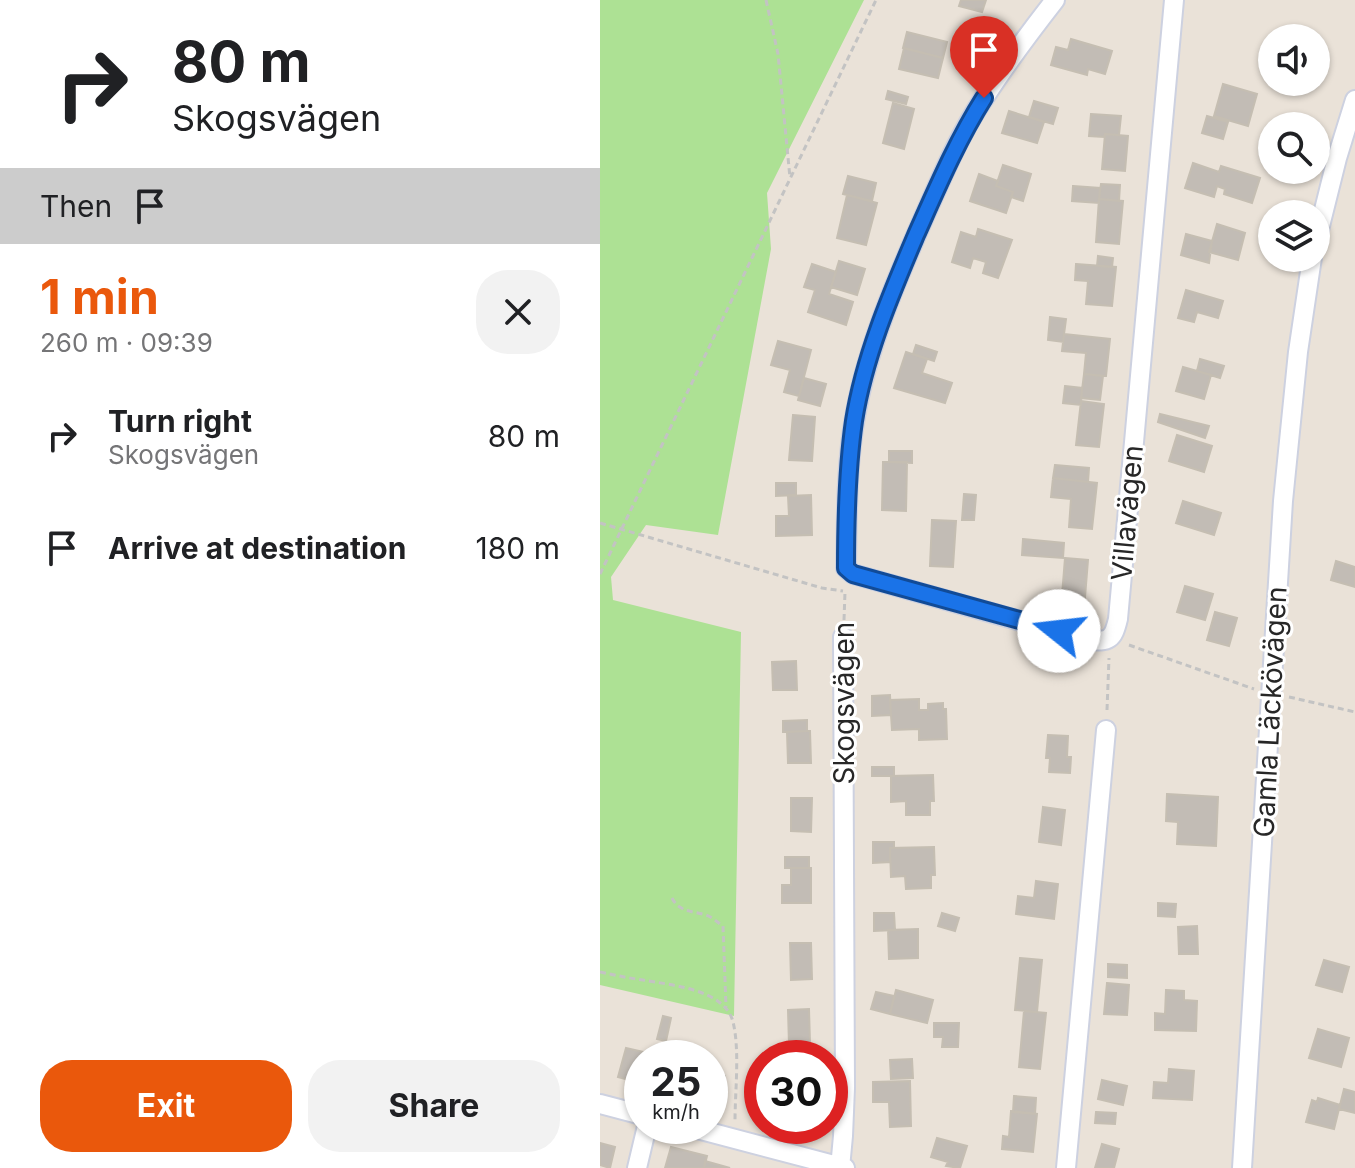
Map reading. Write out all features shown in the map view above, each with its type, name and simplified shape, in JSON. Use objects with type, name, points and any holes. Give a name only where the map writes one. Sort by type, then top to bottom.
[{"type":"street","points":[[1055,0],[973,115],[890,298],[861,388],[855,419],[848,468],[846,568],[853,574],[1088,640],[1110,639]]},
{"type":"street","name":"Villavägen","points":[[1110,639],[1118,619],[1174,0]]},
{"type":"street","points":[[1326,200],[1355,100]]},
{"type":"street","name":"Gamla Läckövägen","points":[[1242,1168],[1287,455],[1310,272]]},
{"type":"street","name":"Skogsvägen","points":[[842,1168],[845,1059],[843,637]]},
{"type":"street","points":[[1066,1168],[1106,730]]},
{"type":"street","points":[[600,1104],[624,1110]]},
{"type":"street","points":[[728,1136],[842,1168]]},
{"type":"street","points":[[637,1168],[643,1144]]},
{"type":"path","points":[[766,0],[778,54],[790,180]]},
{"type":"path","points":[[600,574],[876,0]]},
{"type":"path","points":[[600,523],[845,592]]},
{"type":"path","name":"Skogsvägen","points":[[843,637],[846,568]]},
{"type":"path","points":[[1106,730],[1110,639],[1272,695],[1355,712]]},
{"type":"path","points":[[672,898],[681,909],[709,916],[723,926],[726,1007]]},
{"type":"path","points":[[600,972],[684,987],[702,992],[726,1007],[733,1019],[736,1042],[735,1138]]},
{"type":"green space","points":[[600,0],[864,0],[767,193],[771,249],[718,535],[646,525],[611,577],[613,600],[741,632],[734,1016],[600,985]]},
{"type":"building","points":[[961,0],[986,0],[982,12],[959,6]]},
{"type":"building","points":[[907,32],[947,42],[943,58],[903,48]]},
{"type":"building","points":[[1071,39],[1112,51],[1105,74],[1088,69],[1087,75],[1051,65],[1056,47],[1068,50]]},
{"type":"building","points":[[904,48],[943,58],[938,78],[899,69]]},
{"type":"building","points":[[1223,84],[1257,94],[1248,126],[1214,116]]},
{"type":"building","points":[[888,91],[908,97],[906,104],[886,99]]},
{"type":"building","points":[[1034,101],[1058,108],[1053,124],[1029,117]]},
{"type":"building","points":[[893,103],[914,109],[904,149],[883,143]]},
{"type":"building","points":[[1009,111],[1044,122],[1037,143],[1002,133]]},
{"type":"building","points":[[1091,114],[1121,116],[1119,135],[1089,136]]},
{"type":"building","points":[[1207,116],[1228,122],[1223,139],[1202,133]]},
{"type":"building","points":[[1105,134],[1128,136],[1125,171],[1102,169]]},
{"type":"building","points":[[1193,163],[1219,172],[1221,166],[1258,177],[1252,203],[1224,194],[1225,189],[1217,186],[1214,197],[1185,188]]},
{"type":"building","points":[[1003,165],[1031,174],[1023,201],[1011,197],[1013,192],[996,186]]},
{"type":"building","points":[[979,174],[998,181],[996,186],[1013,192],[1006,213],[970,201]]},
{"type":"building","points":[[848,176],[876,183],[872,201],[843,194]]},
{"type":"building","points":[[1101,184],[1120,185],[1119,201],[1099,199]]},
{"type":"building","points":[[1073,186],[1100,188],[1099,203],[1072,201]]},
{"type":"building","points":[[847,195],[877,203],[866,245],[837,238]]},
{"type":"building","points":[[1099,199],[1123,201],[1119,244],[1096,242]]},
{"type":"building","points":[[1217,224],[1245,233],[1238,260],[1209,252]]},
{"type":"building","points":[[978,229],[1012,240],[998,278],[983,273],[986,262],[973,258],[970,268],[952,262],[961,232],[976,237]]},
{"type":"building","points":[[1186,234],[1212,241],[1209,263],[1181,255]]},
{"type":"building","points":[[1098,256],[1113,258],[1112,267],[1097,266]]},
{"type":"building","points":[[839,261],[865,269],[857,295],[831,287]]},
{"type":"building","points":[[812,264],[836,272],[829,294],[853,302],[846,325],[808,312],[815,290],[804,287]]},
{"type":"building","points":[[1076,264],[1116,267],[1112,306],[1086,304],[1088,281],[1075,280]]},
{"type":"building","points":[[1186,290],[1223,301],[1218,318],[1197,312],[1194,322],[1178,318]]},
{"type":"building","points":[[1050,317],[1066,319],[1063,342],[1048,340]]},
{"type":"building","points":[[1064,334],[1110,339],[1106,376],[1084,374],[1086,353],[1062,351]]},
{"type":"building","points":[[778,341],[811,350],[799,396],[784,392],[790,370],[771,365]]},
{"type":"building","points":[[916,345],[937,352],[934,361],[913,354]]},
{"type":"building","points":[[906,352],[927,359],[922,373],[952,383],[945,403],[894,388]]},
{"type":"building","points":[[1200,359],[1224,366],[1220,378],[1197,371]]},
{"type":"building","points":[[1183,367],[1211,375],[1204,399],[1176,391]]},
{"type":"building","points":[[1084,374],[1103,376],[1100,400],[1081,398]]},
{"type":"building","points":[[804,378],[826,384],[820,406],[798,400]]},
{"type":"building","points":[[1065,386],[1082,388],[1081,405],[1063,403]]},
{"type":"building","points":[[1081,401],[1104,404],[1099,447],[1076,445]]},
{"type":"building","points":[[1160,414],[1209,426],[1205,438],[1158,422]]},
{"type":"building","points":[[793,415],[815,417],[812,461],[789,460]]},
{"type":"building","points":[[1177,435],[1212,446],[1204,472],[1169,461]]},
{"type":"building","points":[[889,451],[912,451],[912,463],[889,462]]},
{"type":"building","points":[[883,462],[907,462],[906,511],[882,510]]},
{"type":"building","points":[[1055,465],[1089,468],[1088,482],[1053,478]]},
{"type":"building","points":[[1053,478],[1097,483],[1092,529],[1069,527],[1071,499],[1051,497]]},
{"type":"building","points":[[776,483],[796,483],[796,495],[776,496]]},
{"type":"building","points":[[964,494],[976,495],[974,520],[962,520]]},
{"type":"building","points":[[811,495],[812,535],[776,536],[776,516],[789,516],[788,496]]},
{"type":"building","points":[[1183,501],[1221,513],[1214,535],[1176,523]]},
{"type":"building","points":[[932,520],[956,521],[953,567],[930,566]]},
{"type":"building","points":[[1023,539],[1064,543],[1063,558],[1022,555]]},
{"type":"building","points":[[1065,558],[1088,560],[1084,610],[1061,608]]},
{"type":"building","points":[[1336,561],[1355,567],[1355,587],[1331,580]]},
{"type":"building","points":[[1185,586],[1213,594],[1205,620],[1177,612]]},
{"type":"building","points":[[1215,612],[1237,618],[1229,646],[1207,640]]},
{"type":"building","points":[[796,661],[797,690],[773,690],[772,662]]},
{"type":"building","points":[[890,695],[891,715],[872,716],[872,696]]},
{"type":"building","points":[[919,699],[919,710],[928,710],[928,704],[943,703],[947,739],[919,740],[919,729],[892,730],[890,700]]},
{"type":"building","points":[[807,720],[807,731],[783,732],[783,721]]},
{"type":"building","points":[[810,731],[811,763],[788,763],[787,732]]},
{"type":"building","points":[[1048,735],[1068,736],[1070,773],[1049,772],[1050,758],[1046,758]]},
{"type":"building","points":[[872,767],[894,767],[894,776],[872,776]]},
{"type":"building","points":[[933,775],[934,801],[930,801],[930,815],[906,815],[906,801],[891,802],[891,776]]},
{"type":"building","points":[[1167,794],[1218,797],[1216,846],[1177,844],[1178,822],[1166,821]]},
{"type":"building","points":[[791,798],[812,798],[811,832],[791,831]]},
{"type":"building","points":[[1043,807],[1065,810],[1061,845],[1039,842]]},
{"type":"building","points":[[873,842],[894,842],[894,848],[890,848],[890,862],[873,863]]},
{"type":"building","points":[[934,847],[935,875],[931,875],[931,888],[906,889],[905,876],[891,877],[890,848]]},
{"type":"building","points":[[785,857],[809,857],[809,868],[785,868]]},
{"type":"building","points":[[791,868],[811,868],[811,903],[782,903],[782,885],[791,885]]},
{"type":"building","points":[[1036,881],[1058,884],[1054,919],[1016,914],[1018,896],[1034,898]]},
{"type":"building","points":[[1158,903],[1176,904],[1175,917],[1158,916]]},
{"type":"building","points":[[874,913],[894,913],[895,930],[874,931]]},
{"type":"building","points":[[942,913],[959,918],[955,931],[938,926]]},
{"type":"building","points":[[1197,926],[1198,954],[1179,954],[1178,927]]},
{"type":"building","points":[[918,929],[918,958],[889,959],[888,930]]},
{"type":"building","points":[[790,943],[811,943],[812,979],[791,980]]},
{"type":"building","points":[[1020,958],[1042,960],[1037,1012],[1015,1010]]},
{"type":"building","points":[[1324,960],[1349,967],[1342,992],[1316,985]]},
{"type":"building","points":[[1108,964],[1127,965],[1127,978],[1108,977]]},
{"type":"building","points":[[1107,983],[1129,985],[1127,1015],[1104,1014]]},
{"type":"building","points":[[896,990],[933,1000],[927,1023],[890,1014]]},
{"type":"building","points":[[1166,990],[1184,991],[1184,1000],[1197,1001],[1196,1031],[1155,1030],[1155,1013],[1165,1014]]},
{"type":"building","points":[[876,992],[894,996],[890,1014],[871,1009]]},
{"type":"building","points":[[809,1009],[810,1040],[789,1040],[788,1010]]},
{"type":"building","points":[[1024,1011],[1046,1013],[1040,1069],[1019,1067]]},
{"type":"building","points":[[663,1016],[671,1018],[666,1040],[657,1039]]},
{"type":"building","points":[[934,1023],[959,1023],[958,1047],[942,1047],[943,1037],[934,1037]]},
{"type":"building","points":[[1318,1029],[1349,1038],[1341,1067],[1309,1058]]},
{"type":"building","points":[[624,1055],[624,1079],[618,1077]]},
{"type":"building","points":[[912,1059],[913,1078],[891,1079],[890,1060]]},
{"type":"building","points":[[1169,1069],[1194,1071],[1192,1100],[1153,1098],[1154,1082],[1168,1083]]},
{"type":"building","points":[[1102,1080],[1127,1086],[1123,1105],[1098,1099]]},
{"type":"building","points":[[910,1081],[911,1126],[890,1127],[889,1102],[873,1102],[873,1082]]},
{"type":"building","points":[[1344,1089],[1355,1092],[1355,1113],[1339,1109]]},
{"type":"building","points":[[1014,1096],[1036,1098],[1035,1114],[1013,1112]]},
{"type":"building","points":[[1318,1098],[1340,1105],[1334,1129],[1306,1122],[1312,1100],[1317,1102]]},
{"type":"building","points":[[1011,1111],[1037,1114],[1033,1152],[1002,1149],[1003,1136],[1009,1137]]},
{"type":"building","points":[[1096,1112],[1116,1113],[1115,1124],[1095,1123]]},
{"type":"building","points":[[937,1138],[967,1146],[960,1168],[946,1166],[948,1162],[931,1157]]},
{"type":"building","points":[[600,1143],[615,1147],[610,1168],[600,1165]]},
{"type":"building","points":[[1102,1144],[1119,1149],[1114,1168],[1095,1168]]},
{"type":"building","points":[[671,1147],[707,1156],[704,1168],[665,1168]]},
{"type":"building","points":[[705,1161],[730,1168],[704,1168]]},
{"type":"route","points":[[984,98],[952,155],[910,250],[890,298],[861,388],[848,468],[846,568],[853,574],[1059,631]]}]
